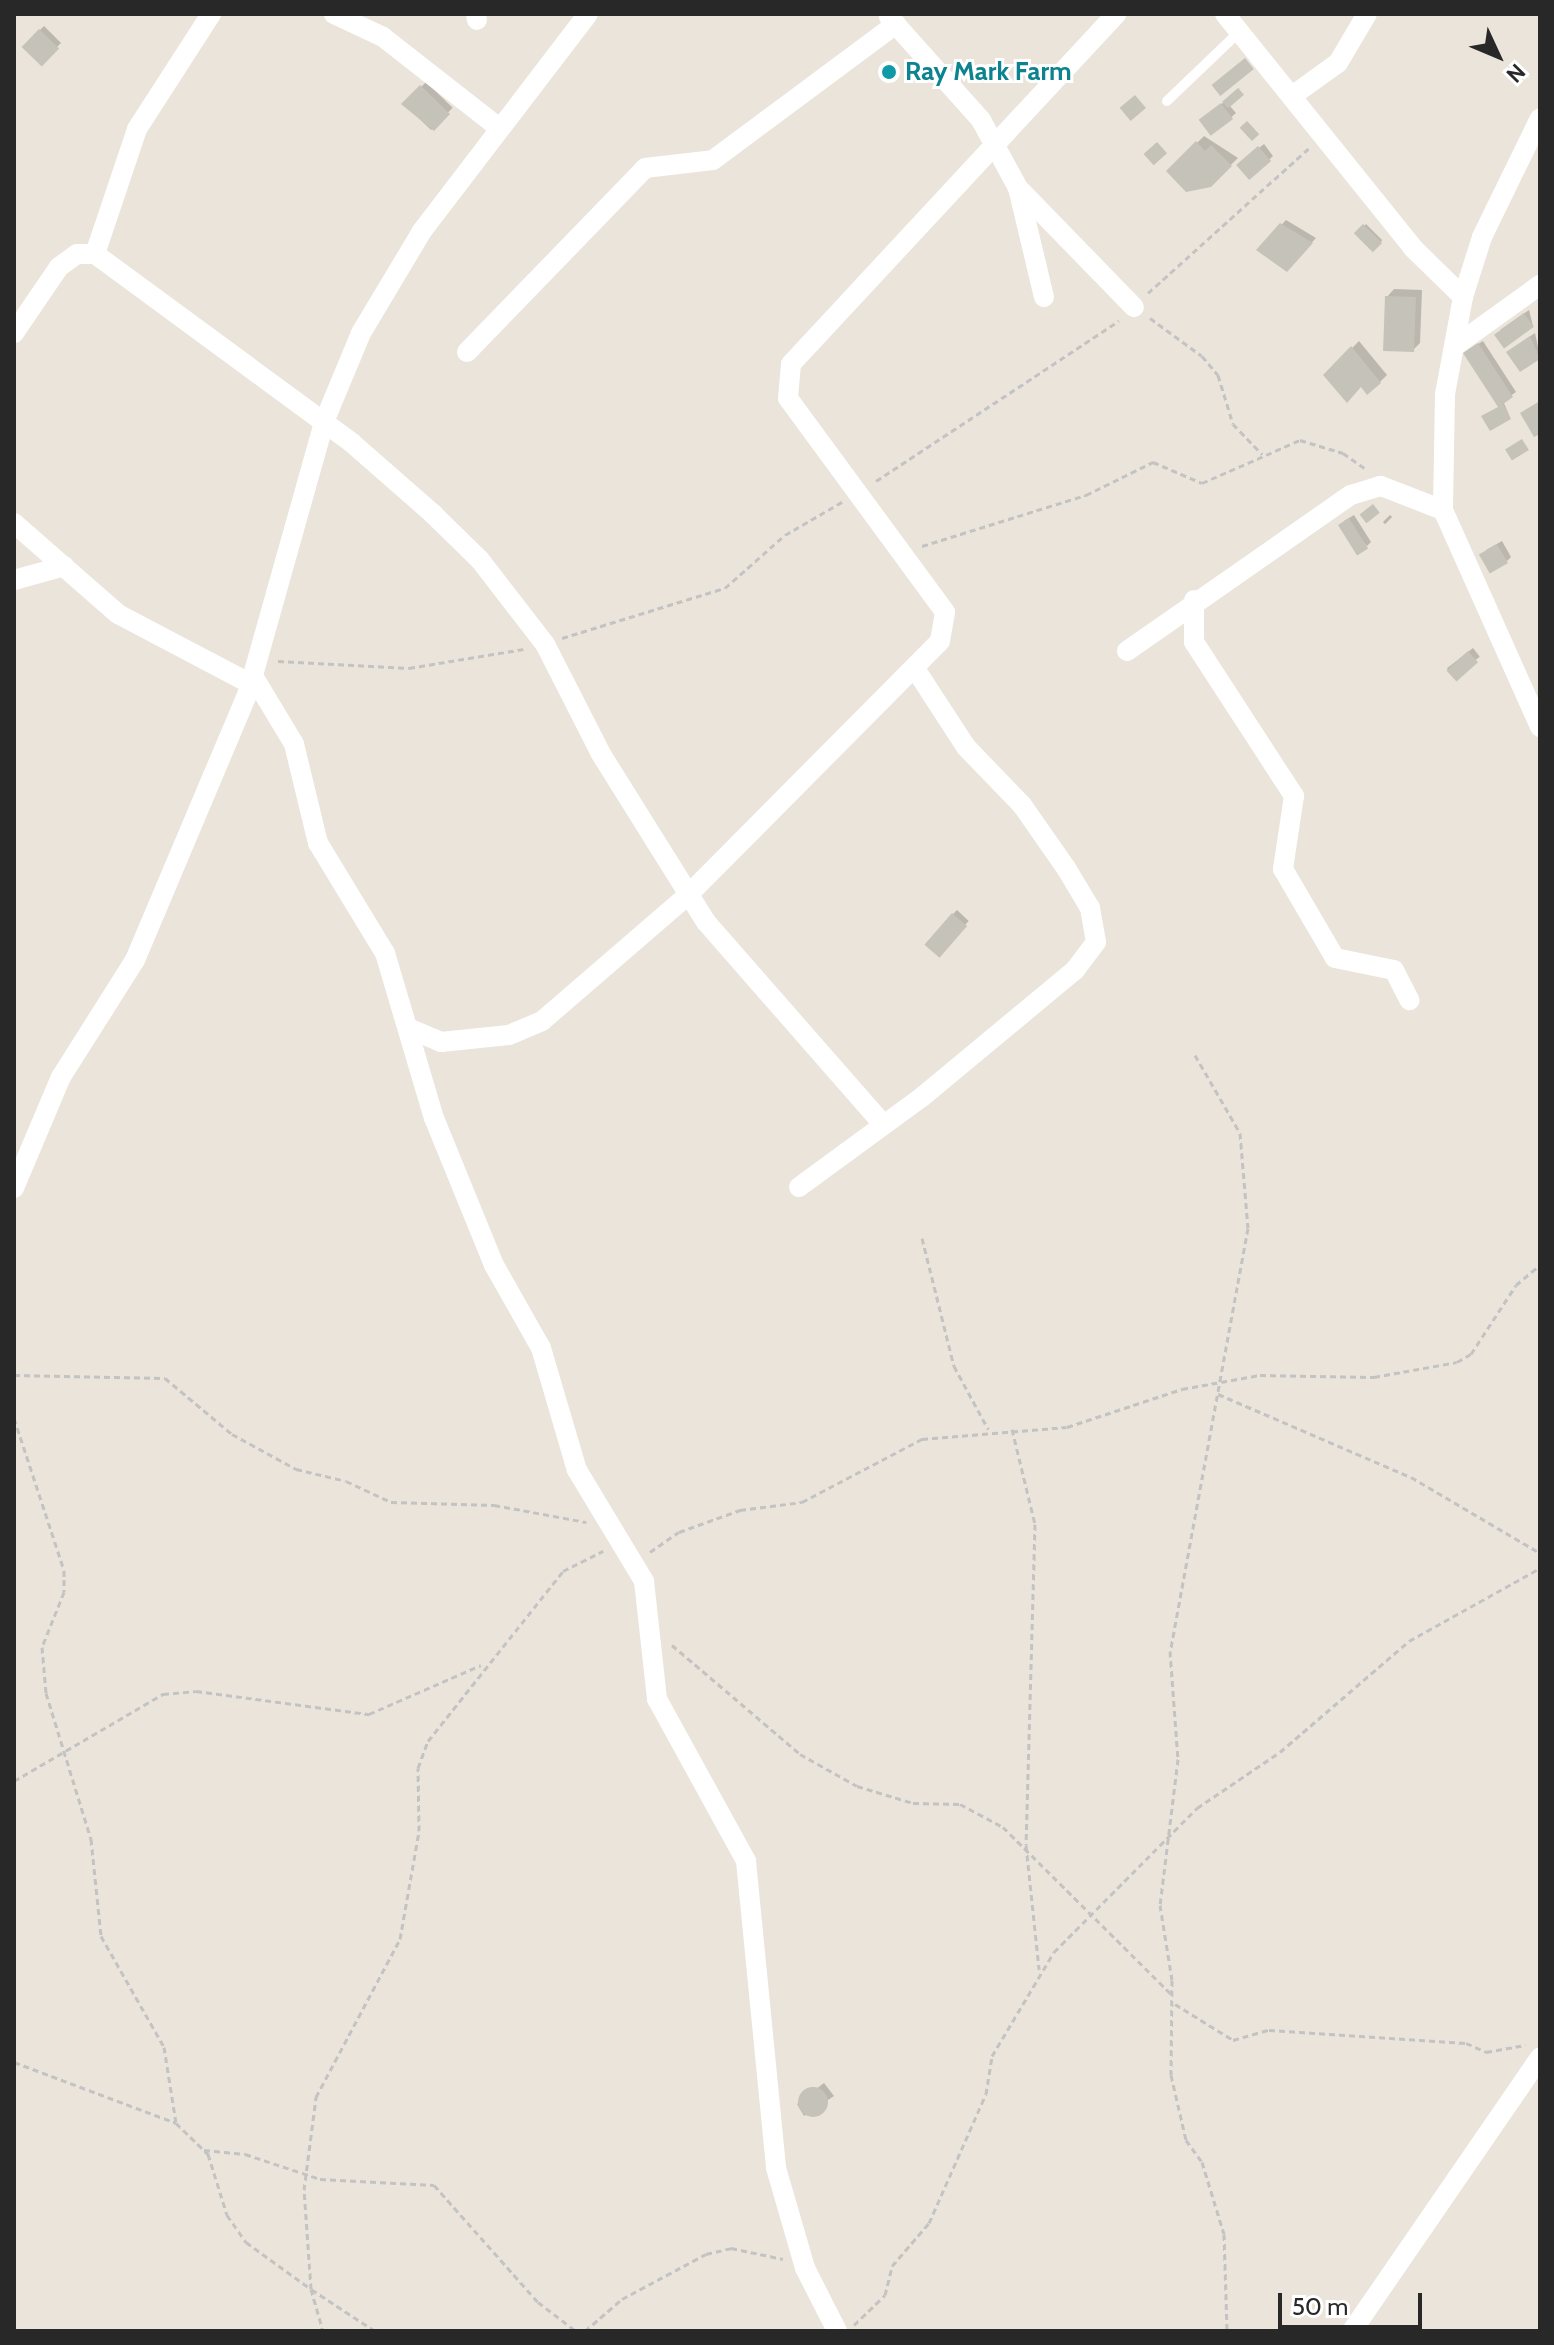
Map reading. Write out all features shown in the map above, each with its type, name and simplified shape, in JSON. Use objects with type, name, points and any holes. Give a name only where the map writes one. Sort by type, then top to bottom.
[{"type":"street","points":[[95,254],[137,129],[211,14]]},
{"type":"street","points":[[334,14],[383,37],[499,128]]},
{"type":"street","points":[[14,1188],[61,1077],[135,960],[254,673],[324,422],[380,300],[499,128],[588,14]]},
{"type":"street","points":[[408,1028],[441,1042],[509,1035],[542,1021],[687,896],[914,667],[947,626],[904,553],[861,491],[788,398],[791,364],[1116,14]]},
{"type":"street","points":[[1225,14],[1413,248],[1463,297]]},
{"type":"street","points":[[1292,96],[1338,63],[1367,14]]},
{"type":"street","points":[[467,352],[645,168],[713,160],[891,19],[981,120],[992,149],[1018,188],[1134,307]]},
{"type":"street","points":[[1540,118],[1482,237],[1463,297],[1445,394],[1443,510],[1540,727]]},
{"type":"street","points":[[1018,188],[1044,297]]},
{"type":"street","points":[[14,333],[59,267],[77,254],[95,254],[324,422],[480,560],[545,644],[687,896],[882,1123]]},
{"type":"street","points":[[1455,346],[1540,285]]},
{"type":"street","points":[[1127,651],[1194,600],[1325,511],[1381,486],[1443,510]]},
{"type":"street","points":[[14,523],[118,614],[180,653],[254,673],[294,744],[318,843],[379,939],[448,1153],[503,1285],[541,1348],[577,1470],[634,1564],[651,1621],[657,1699],[750,1877],[767,2109],[805,2268],[837,2331]]},
{"type":"street","points":[[14,580],[64,566]]},
{"type":"street","points":[[1194,600],[1194,642],[1294,796],[1283,869],[1335,958],[1394,970],[1409,1000]]},
{"type":"street","points":[[799,1187],[1075,970],[1096,942],[1090,908],[1066,868],[1022,805],[966,747],[914,667]]},
{"type":"street","points":[[1352,2331],[1535,2051]]},
{"type":"lane","points":[[1167,101],[1239,32]]},
{"type":"path","points":[[254,673],[409,668],[545,644],[725,588],[785,535],[861,491],[1096,342],[1225,216],[1324,135]]},
{"type":"path","points":[[1134,307],[1202,356],[1218,375],[1233,424],[1262,454]]},
{"type":"path","points":[[904,553],[1086,495],[1140,465],[1163,461],[1202,483],[1262,454],[1300,440],[1323,444],[1381,486]]},
{"type":"path","points":[[1195,1055],[1240,1133],[1248,1228],[1170,1651],[1178,1759],[1162,1848],[1160,1905],[1174,2002],[1171,2075],[1186,2140],[1202,2162],[1224,2234],[1227,2331]]},
{"type":"path","points":[[922,1238],[954,1366],[988,1429]]},
{"type":"path","points":[[634,1564],[679,1532],[751,1508],[791,1507],[922,1439],[988,1429],[1067,1427],[1218,1382],[1300,1371],[1374,1377],[1457,1362],[1471,1354],[1516,1285],[1540,1265]]},
{"type":"path","points":[[14,1375],[165,1378],[232,1434],[296,1469],[346,1481],[391,1502],[494,1505],[610,1525]]},
{"type":"path","points":[[1217,1394],[1411,1477],[1540,1553]]},
{"type":"path","points":[[14,1418],[64,1570],[64,1592],[42,1647],[46,1693],[68,1752],[91,1839],[101,1936],[164,2047],[176,2123]]},
{"type":"path","points":[[1012,1429],[1035,1524],[1026,1845],[1039,1971]]},
{"type":"path","points":[[323,2331],[311,2289],[308,2177],[316,2097],[400,1939],[419,1831],[418,1768],[428,1741],[484,1663],[563,1571],[621,1544]]},
{"type":"path","points":[[847,2331],[885,2295],[892,2266],[929,2223],[986,2094],[992,2056],[1039,1971],[1162,1848],[1197,1808],[1280,1752],[1409,1641],[1540,1568]]},
{"type":"path","points":[[651,1621],[719,1690],[800,1754],[888,1798],[960,1804],[1026,1845],[1172,1995]]},
{"type":"path","points":[[14,1781],[163,1694],[196,1691],[369,1714],[484,1663]]},
{"type":"path","points":[[1174,2002],[1226,2039],[1269,2030],[1466,2043],[1486,2052],[1535,2051]]},
{"type":"path","points":[[14,2062],[176,2123],[204,2150],[227,2215],[246,2242],[375,2331]]},
{"type":"path","points":[[204,2150],[258,2157],[308,2177],[434,2185],[538,2302],[576,2331]]},
{"type":"path","points":[[585,2331],[622,2299],[706,2254],[731,2248],[805,2268]]},
{"type":"building","points":[[39,29],[59,48],[42,66],[22,47]]},
{"type":"building","points":[[1245,58],[1254,69],[1220,96],[1212,85]]},
{"type":"building","points":[[420,85],[450,114],[434,131],[401,104]]},
{"type":"building","points":[[1238,88],[1244,95],[1228,109],[1222,102]]},
{"type":"building","points":[[1135,95],[1146,108],[1131,121],[1120,108]]},
{"type":"building","points":[[1221,103],[1233,119],[1211,136],[1199,120]]},
{"type":"building","points":[[1247,121],[1259,134],[1252,141],[1240,128]]},
{"type":"building","points":[[1196,141],[1205,151],[1211,145],[1232,166],[1211,187],[1186,192],[1166,171]]},
{"type":"building","points":[[1157,142],[1167,153],[1154,165],[1144,154]]},
{"type":"building","points":[[1258,146],[1271,161],[1249,180],[1236,165]]},
{"type":"building","points":[[1280,223],[1313,243],[1287,272],[1256,250]]},
{"type":"building","points":[[1363,224],[1382,243],[1373,252],[1354,233]]},
{"type":"building","points":[[1385,296],[1416,297],[1414,352],[1383,351]]},
{"type":"building","points":[[1524,313],[1534,327],[1504,349],[1494,335]]},
{"type":"building","points":[[1530,336],[1540,359],[1520,372],[1506,352]]},
{"type":"building","points":[[1478,343],[1513,397],[1503,404],[1511,419],[1490,431],[1481,416],[1498,407],[1463,353]]},
{"type":"building","points":[[1351,346],[1381,383],[1367,395],[1361,387],[1347,403],[1323,375]]},
{"type":"building","points":[[1540,401],[1540,434],[1534,437],[1520,413]]},
{"type":"building","points":[[1522,439],[1529,450],[1512,461],[1505,450]]},
{"type":"building","points":[[1373,504],[1380,513],[1366,523],[1360,514]]},
{"type":"building","points":[[1349,518],[1368,549],[1357,555],[1338,525]]},
{"type":"building","points":[[1497,544],[1508,563],[1490,574],[1479,554]]},
{"type":"building","points":[[1468,651],[1478,662],[1456,682],[1446,670]]},
{"type":"building","points":[[952,913],[967,926],[940,958],[924,945]]},
{"type":"building","points":[[813,2087],[819,2088],[827,2096],[827,2108],[819,2116],[813,2117],[807,2116],[799,2108],[798,2102],[799,2096],[807,2088]]},
{"type":"place","name":"Ray Mark Farm","points":[[889,72]]}]
